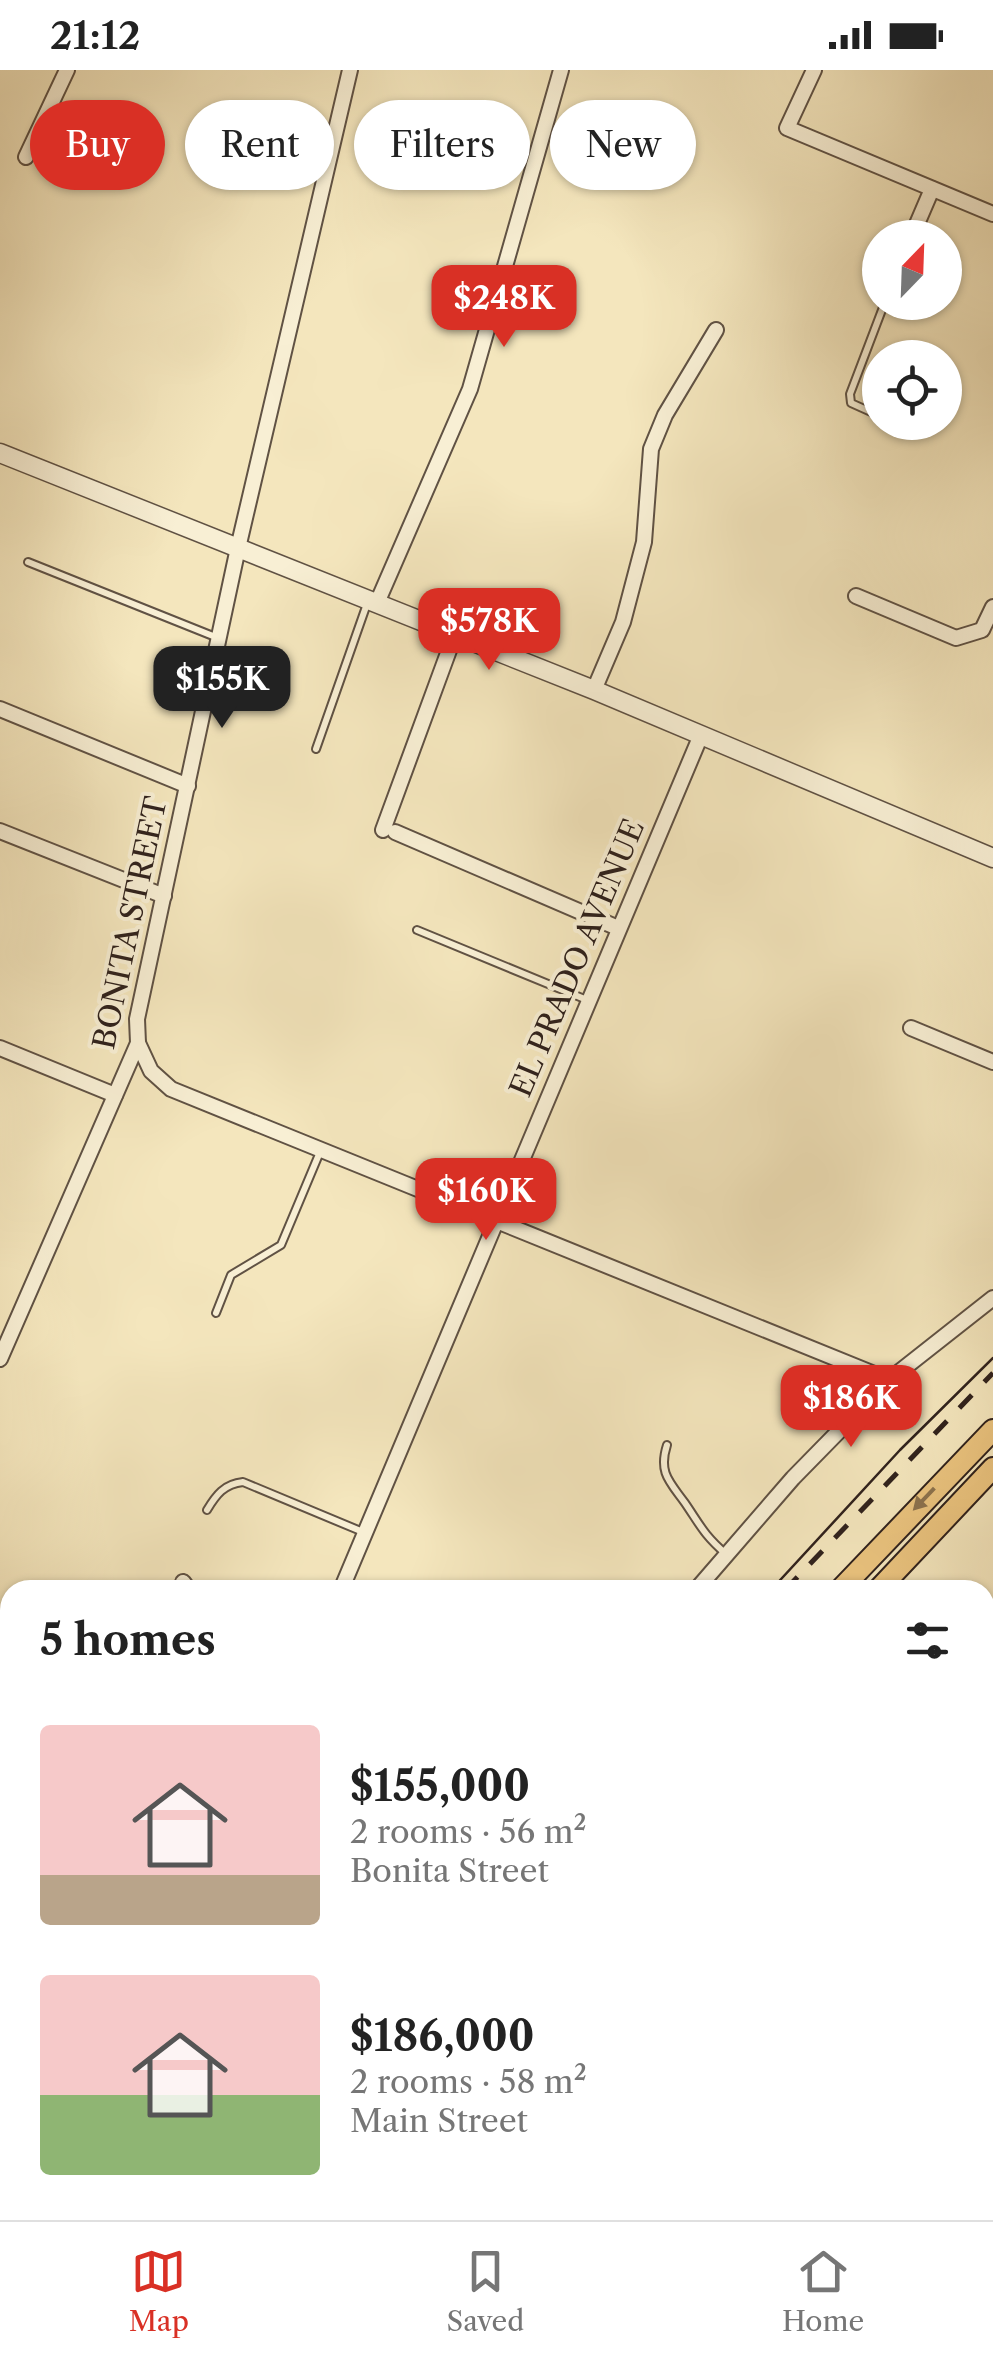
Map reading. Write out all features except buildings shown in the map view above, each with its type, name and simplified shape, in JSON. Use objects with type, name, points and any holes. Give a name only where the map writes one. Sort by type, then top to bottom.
[{"type":"main road","points":[[853,1580],[993,1430]]},
{"type":"main road","points":[[887,1580],[993,1468]]},
{"type":"street","points":[[26,157],[67,70]]},
{"type":"street","name":"BONITA STREET","points":[[0,1359],[138,1044],[137,1018],[238,548],[350,70]]},
{"type":"street","points":[[372,602],[470,389],[561,70]]},
{"type":"street","points":[[814,70],[788,128],[993,214]]},
{"type":"street","points":[[919,220],[932,189]]},
{"type":"street","points":[[594,690],[623,622],[644,542],[651,450],[666,416],[716,330]]},
{"type":"street","points":[[0,453],[594,690],[993,858]]},
{"type":"street","points":[[856,596],[956,638],[982,630],[990,614]]},
{"type":"street","points":[[455,634],[389,831],[618,928]]},
{"type":"street","points":[[0,709],[188,786]]},
{"type":"street","name":"EL PRADO AVENUE","points":[[345,1580],[701,735]]},
{"type":"street","points":[[0,830],[164,896]]},
{"type":"street","points":[[911,1028],[993,1062]]},
{"type":"street","points":[[138,1044],[150,1071],[171,1089],[496,1224],[889,1380]]},
{"type":"street","points":[[0,1048],[115,1095]]},
{"type":"street","points":[[704,1580],[889,1380],[993,1298]]},
{"type":"lane","points":[[862,362],[850,394],[851,403],[862,408]]},
{"type":"lane","points":[[28,562],[219,639]]},
{"type":"lane","points":[[316,749],[372,602]]},
{"type":"lane","points":[[417,930],[587,1000]]},
{"type":"lane","points":[[216,1313],[230,1275],[281,1245],[321,1151]]},
{"type":"lane","points":[[667,1445],[662,1458],[669,1487],[686,1504],[698,1530],[726,1554]]},
{"type":"lane","points":[[207,1510],[217,1494],[232,1483],[243,1482],[365,1533]]},
{"type":"tram line","points":[[780,1580],[900,1450],[993,1358]]},
{"type":"railway","points":[[795,1580],[993,1373]]}]
